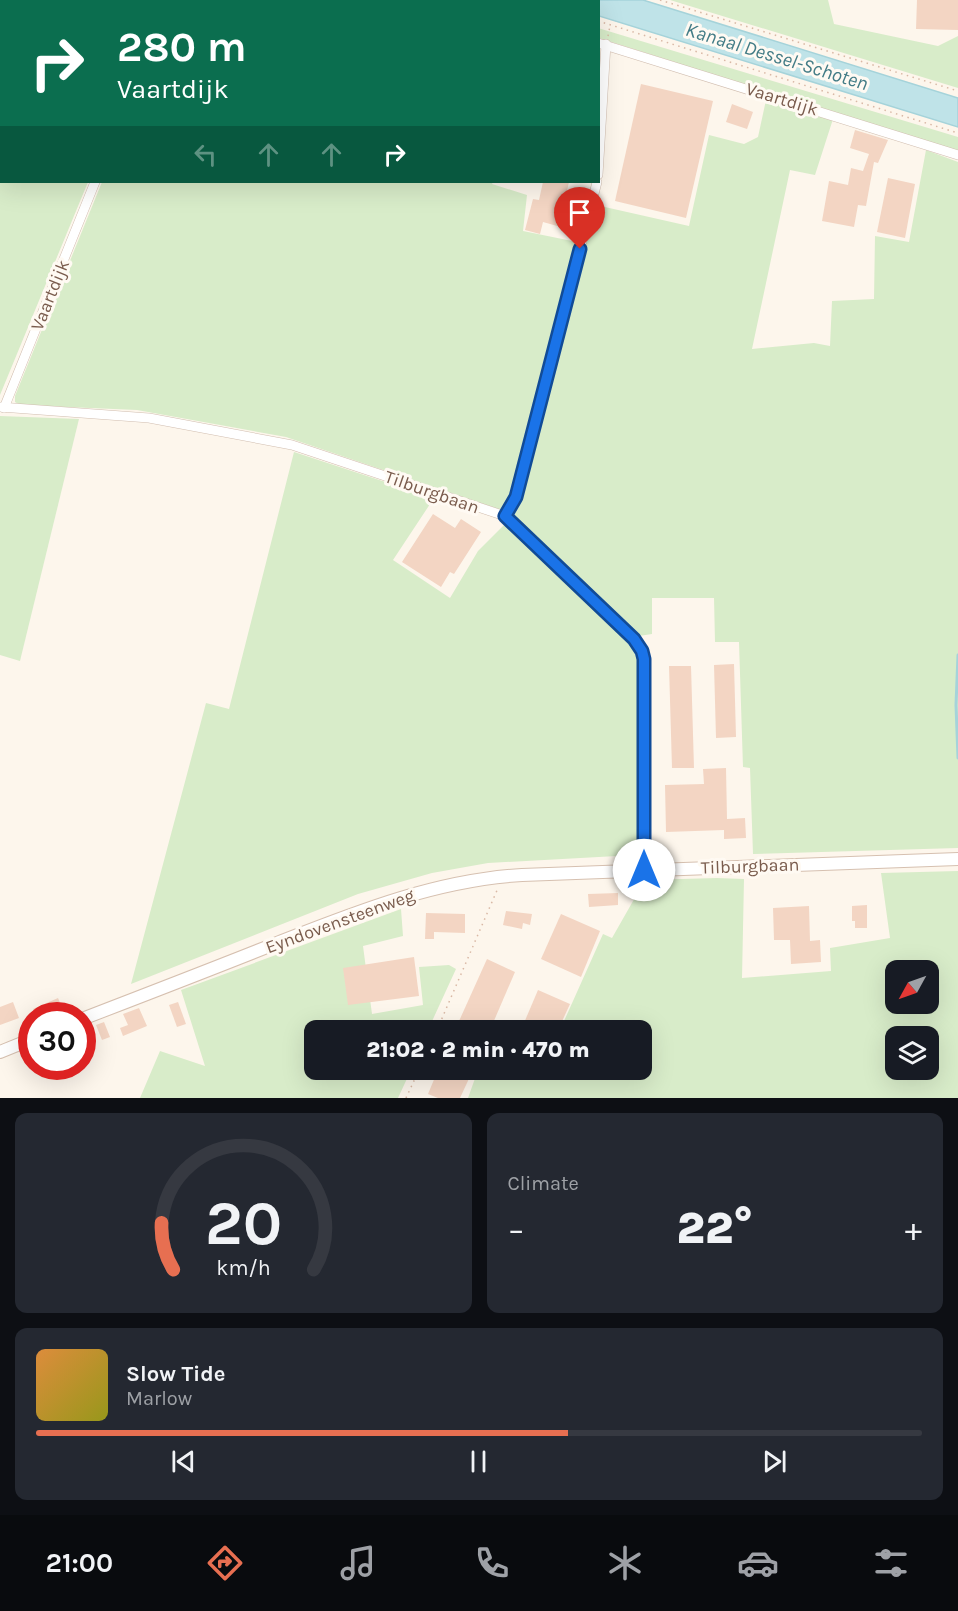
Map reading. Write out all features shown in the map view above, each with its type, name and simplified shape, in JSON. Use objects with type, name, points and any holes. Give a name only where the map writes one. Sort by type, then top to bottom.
[{"type":"street","name":"Vaartdijk","points":[[600,110],[602,44],[958,155]]},
{"type":"street","name":"Vaartdijk","points":[[2,407],[95,183]]},
{"type":"street","points":[[505,516],[516,497],[597,183]]},
{"type":"street","name":"Tilburgbaan","points":[[2,407],[149,418],[292,445],[505,516],[634,639],[642,651],[644,659],[644,870],[958,859]]},
{"type":"street","name":"Eyndovensteenweg","points":[[96,1015],[370,907],[429,890],[503,876],[644,870]]},
{"type":"street","points":[[0,1052],[18,1045]]},
{"type":"path","points":[[660,0],[958,92]]},
{"type":"path","points":[[600,22],[958,133]]},
{"type":"path","points":[[440,1020],[503,876]]},
{"type":"path","points":[[406,1098],[414,1080]]},
{"type":"green space","points":[[670,0],[828,0],[834,24],[938,46],[958,36],[958,88]]},
{"type":"green space","points":[[600,29],[958,137],[958,153],[600,38]]},
{"type":"green space","points":[[766,100],[833,119],[815,175],[790,170],[752,349],[814,343],[830,346],[832,301],[874,299],[875,236],[909,242],[926,150],[958,162],[958,848],[753,854],[750,768],[743,767],[739,642],[715,642],[714,598],[652,598],[652,634],[639,636],[511,514],[596,205],[689,226],[709,135],[744,144],[758,137]]},
{"type":"green space","points":[[0,183],[88,183],[0,395]]},
{"type":"green space","points":[[102,183],[492,183],[527,195],[523,231],[577,242],[512,498],[501,510],[286,437],[137,410],[20,405],[15,402],[15,396]]},
{"type":"green space","points":[[0,416],[79,419],[20,661],[0,655]]},
{"type":"green space","points":[[294,452],[434,498],[393,560],[450,598],[478,551],[505,524],[626,639],[638,658],[639,671],[637,850],[635,855],[488,863],[432,873],[358,894],[131,984],[206,703],[229,709]]},
{"type":"green space","points":[[958,871],[958,1098],[468,1098],[474,1080],[652,1080],[652,1020],[564,1020],[603,934],[612,938],[645,880],[744,879],[742,978],[831,971],[830,948],[890,938],[881,873]]},
{"type":"green space","points":[[401,909],[403,936],[363,946],[372,1014],[423,1005],[419,967],[449,965],[456,969],[433,1020],[304,1020],[304,1080],[406,1080],[398,1098],[140,1098],[160,1051],[205,1066],[181,990]]},
{"type":"water","name":"Kanaal Dessel-Schoten","points":[[600,0],[643,0],[958,98],[958,127],[600,16]]},
{"type":"building","points":[[917,0],[958,0],[958,30],[916,29]]},
{"type":"building","points":[[641,84],[713,101],[686,218],[615,201]]},
{"type":"building","points":[[732,104],[753,112],[747,129],[726,122]]},
{"type":"building","points":[[855,130],[888,140],[878,163],[874,162],[866,206],[858,205],[854,227],[822,221],[829,181],[848,185],[851,168],[863,171],[869,154],[850,148]]},
{"type":"building","points":[[888,178],[915,184],[905,238],[877,232]]},
{"type":"building","points":[[543,183],[569,183],[566,195],[576,198],[568,229],[543,222],[540,234],[525,230],[533,199],[539,200]]},
{"type":"building","points":[[433,514],[455,528],[461,519],[481,532],[454,574],[450,572],[441,587],[402,562]]},
{"type":"building","points":[[734,664],[736,737],[716,738],[714,665]]},
{"type":"building","points":[[669,666],[691,666],[694,768],[672,768]]},
{"type":"building","points":[[726,768],[727,819],[745,818],[746,838],[724,839],[724,830],[666,832],[665,785],[704,784],[703,769]]},
{"type":"building","points":[[618,893],[618,905],[589,907],[588,894]]},
{"type":"building","points":[[867,905],[867,928],[855,928],[855,921],[852,921],[852,906]]},
{"type":"building","points":[[809,906],[810,941],[820,940],[821,962],[791,964],[790,940],[774,940],[773,908]]},
{"type":"building","points":[[506,911],[532,914],[530,925],[523,923],[522,929],[503,925]]},
{"type":"building","points":[[426,913],[465,914],[465,933],[434,932],[434,939],[425,939]]},
{"type":"building","points":[[561,914],[600,931],[581,977],[541,959]]},
{"type":"building","points":[[414,957],[419,996],[348,1005],[343,968]]},
{"type":"building","points":[[487,959],[515,972],[494,1020],[460,1020]]},
{"type":"building","points":[[538,990],[570,1004],[563,1020],[525,1020]]},
{"type":"building","points":[[13,1002],[18,1018],[0,1025],[0,1007]]},
{"type":"building","points":[[178,1002],[186,1024],[177,1027],[169,1005]]},
{"type":"building","points":[[139,1008],[147,1026],[123,1036],[120,1028],[128,1025],[123,1014]]},
{"type":"building","points":[[104,1022],[110,1037],[102,1040],[96,1025]]},
{"type":"building","points":[[434,1080],[468,1080],[460,1098],[438,1098],[428,1094]]},
{"type":"waterway","points":[[958,655],[956,705],[958,758]]},
{"type":"route","points":[[580,249],[516,497],[505,516],[634,639],[642,651],[644,659],[644,870]]}]
